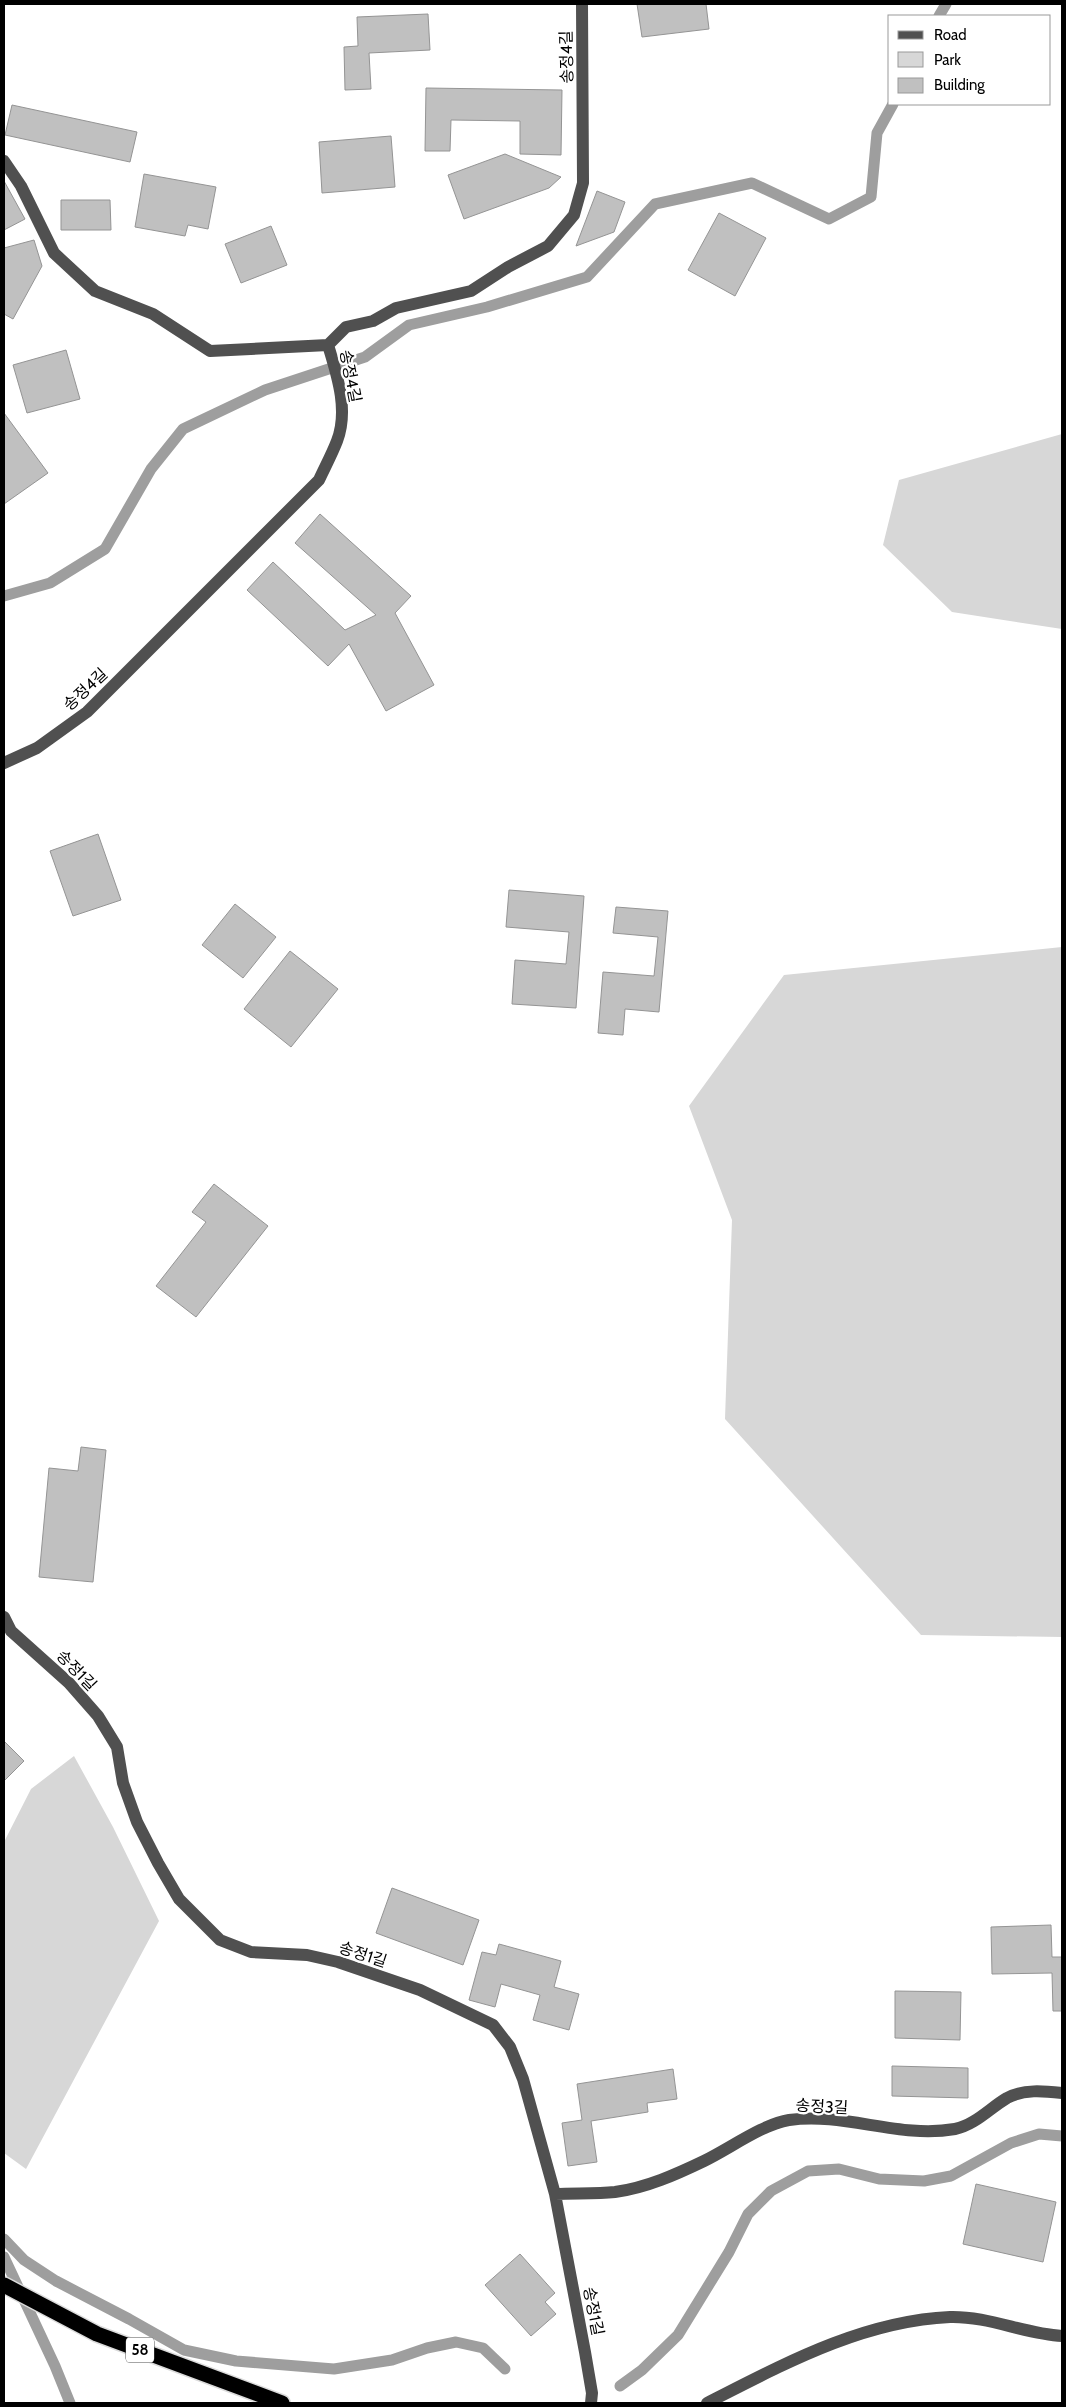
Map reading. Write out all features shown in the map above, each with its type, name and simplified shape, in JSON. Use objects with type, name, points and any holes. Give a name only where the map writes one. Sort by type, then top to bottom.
[{"type":"highway","name":"58","points":[[4,2285],[97,2334],[282,2403]]},
{"type":"street","name":"송정4길","points":[[4,763],[37,748],[87,712],[319,480],[338,439],[342,403],[338,379],[328,346],[346,327],[372,321],[396,308],[472,291],[508,267],[548,246],[574,215],[583,183],[582,4]]},
{"type":"street","points":[[4,161],[21,186],[54,253],[95,291],[153,314],[210,351],[328,346]]},
{"type":"street","name":"송정1길","points":[[4,1617],[11,1631],[69,1683],[98,1716],[117,1747],[124,1783],[136,1822],[158,1863],[180,1899],[220,1940],[251,1952],[308,1955],[338,1962],[420,1990],[492,2025],[510,2047],[523,2079],[555,2194],[592,2392],[591,2403]]},
{"type":"street","name":"송정3길","points":[[555,2194],[616,2192],[664,2179],[706,2160],[745,2137],[788,2120],[820,2119],[895,2130],[927,2132],[957,2128],[984,2115],[1008,2098],[1033,2090],[1062,2093]]},
{"type":"street","points":[[707,2403],[774,2369],[837,2341],[889,2325],[951,2317],[1002,2324],[1062,2336]]},
{"type":"green space","points":[[1062,434],[1062,629],[952,612],[883,545],[899,480]]},
{"type":"green space","points":[[1062,947],[1062,1637],[921,1635],[725,1419],[732,1220],[689,1106],[784,975]]},
{"type":"green space","points":[[74,1756],[113,1827],[159,1921],[26,2169],[4,2153],[4,1842],[31,1789]]},
{"type":"building","points":[[637,4],[706,4],[709,29],[642,37]]},
{"type":"building","points":[[428,14],[430,50],[369,53],[371,89],[345,90],[344,47],[358,46],[357,17]]},
{"type":"building","points":[[426,88],[562,90],[561,155],[520,154],[520,121],[451,120],[450,151],[425,151]]},
{"type":"building","points":[[12,105],[137,132],[130,162],[5,135]]},
{"type":"building","points":[[391,136],[395,187],[322,193],[319,142]]},
{"type":"building","points":[[505,154],[561,177],[549,188],[464,219],[448,175]]},
{"type":"building","points":[[144,174],[216,187],[208,229],[188,225],[185,236],[135,227]]},
{"type":"building","points":[[4,181],[25,219],[4,230]]},
{"type":"building","points":[[597,191],[625,202],[614,232],[576,246]]},
{"type":"building","points":[[61,200],[110,200],[111,230],[61,230]]},
{"type":"building","points":[[719,213],[766,238],[735,296],[688,270]]},
{"type":"building","points":[[271,226],[287,265],[241,283],[225,244]]},
{"type":"building","points":[[34,240],[42,266],[13,319],[4,314],[4,248]]},
{"type":"building","points":[[66,350],[80,399],[27,413],[13,365]]},
{"type":"building","points":[[4,413],[48,473],[4,504]]},
{"type":"building","points":[[320,514],[411,596],[395,613],[434,685],[386,711],[349,644],[328,666],[247,590],[273,562],[345,630],[376,615],[295,543]]},
{"type":"building","points":[[98,834],[121,900],[73,916],[50,851]]},
{"type":"building","points":[[509,890],[584,896],[576,1008],[512,1004],[515,960],[566,964],[569,932],[506,927]]},
{"type":"building","points":[[235,904],[276,937],[243,978],[202,945]]},
{"type":"building","points":[[616,907],[668,911],[659,1012],[625,1009],[623,1035],[598,1033],[603,972],[654,976],[658,937],[613,933]]},
{"type":"building","points":[[290,951],[338,989],[291,1047],[244,1009]]},
{"type":"building","points":[[214,1184],[268,1226],[196,1317],[156,1286],[206,1222],[192,1212]]},
{"type":"building","points":[[81,1447],[106,1450],[93,1582],[39,1577],[49,1468],[78,1471]]},
{"type":"building","points":[[4,1741],[24,1761],[4,1781]]},
{"type":"building","points":[[392,1888],[479,1920],[463,1965],[376,1933]]},
{"type":"building","points":[[1051,1925],[1052,1957],[1062,1957],[1062,2011],[1053,2011],[1052,1973],[992,1974],[991,1927]]},
{"type":"building","points":[[499,1944],[561,1961],[554,1987],[579,1994],[569,2030],[533,2020],[540,1995],[501,1984],[495,2007],[469,2000],[482,1952],[496,1955]]},
{"type":"building","points":[[895,1991],[961,1992],[960,2040],[895,2038]]},
{"type":"building","points":[[892,2066],[968,2068],[968,2098],[892,2096]]},
{"type":"building","points":[[673,2069],[677,2099],[647,2103],[648,2112],[591,2121],[597,2162],[568,2166],[562,2123],[582,2120],[577,2084]]},
{"type":"building","points":[[976,2184],[1056,2202],[1043,2262],[963,2244]]},
{"type":"building","points":[[520,2254],[555,2293],[545,2302],[556,2314],[531,2336],[485,2285]]},
{"type":"waterway","points":[[940,15],[946,4]]},
{"type":"waterway","points":[[4,596],[50,583],[105,549],[151,469],[183,429],[265,390],[365,357],[409,325],[487,307],[587,277],[655,204],[752,183],[829,219],[871,197],[877,133],[892,105]]},
{"type":"waterway","points":[[620,2386],[642,2370],[678,2335],[729,2252],[748,2214],[771,2191],[808,2171],[839,2169],[879,2179],[924,2181],[951,2176],[1011,2143],[1039,2134],[1062,2136]]},
{"type":"waterway","points":[[4,2239],[24,2260],[56,2281],[184,2350],[236,2361],[334,2369],[392,2360],[427,2348],[456,2342],[483,2348],[505,2369]]},
{"type":"waterway","points":[[4,2257],[55,2366],[70,2403]]}]
